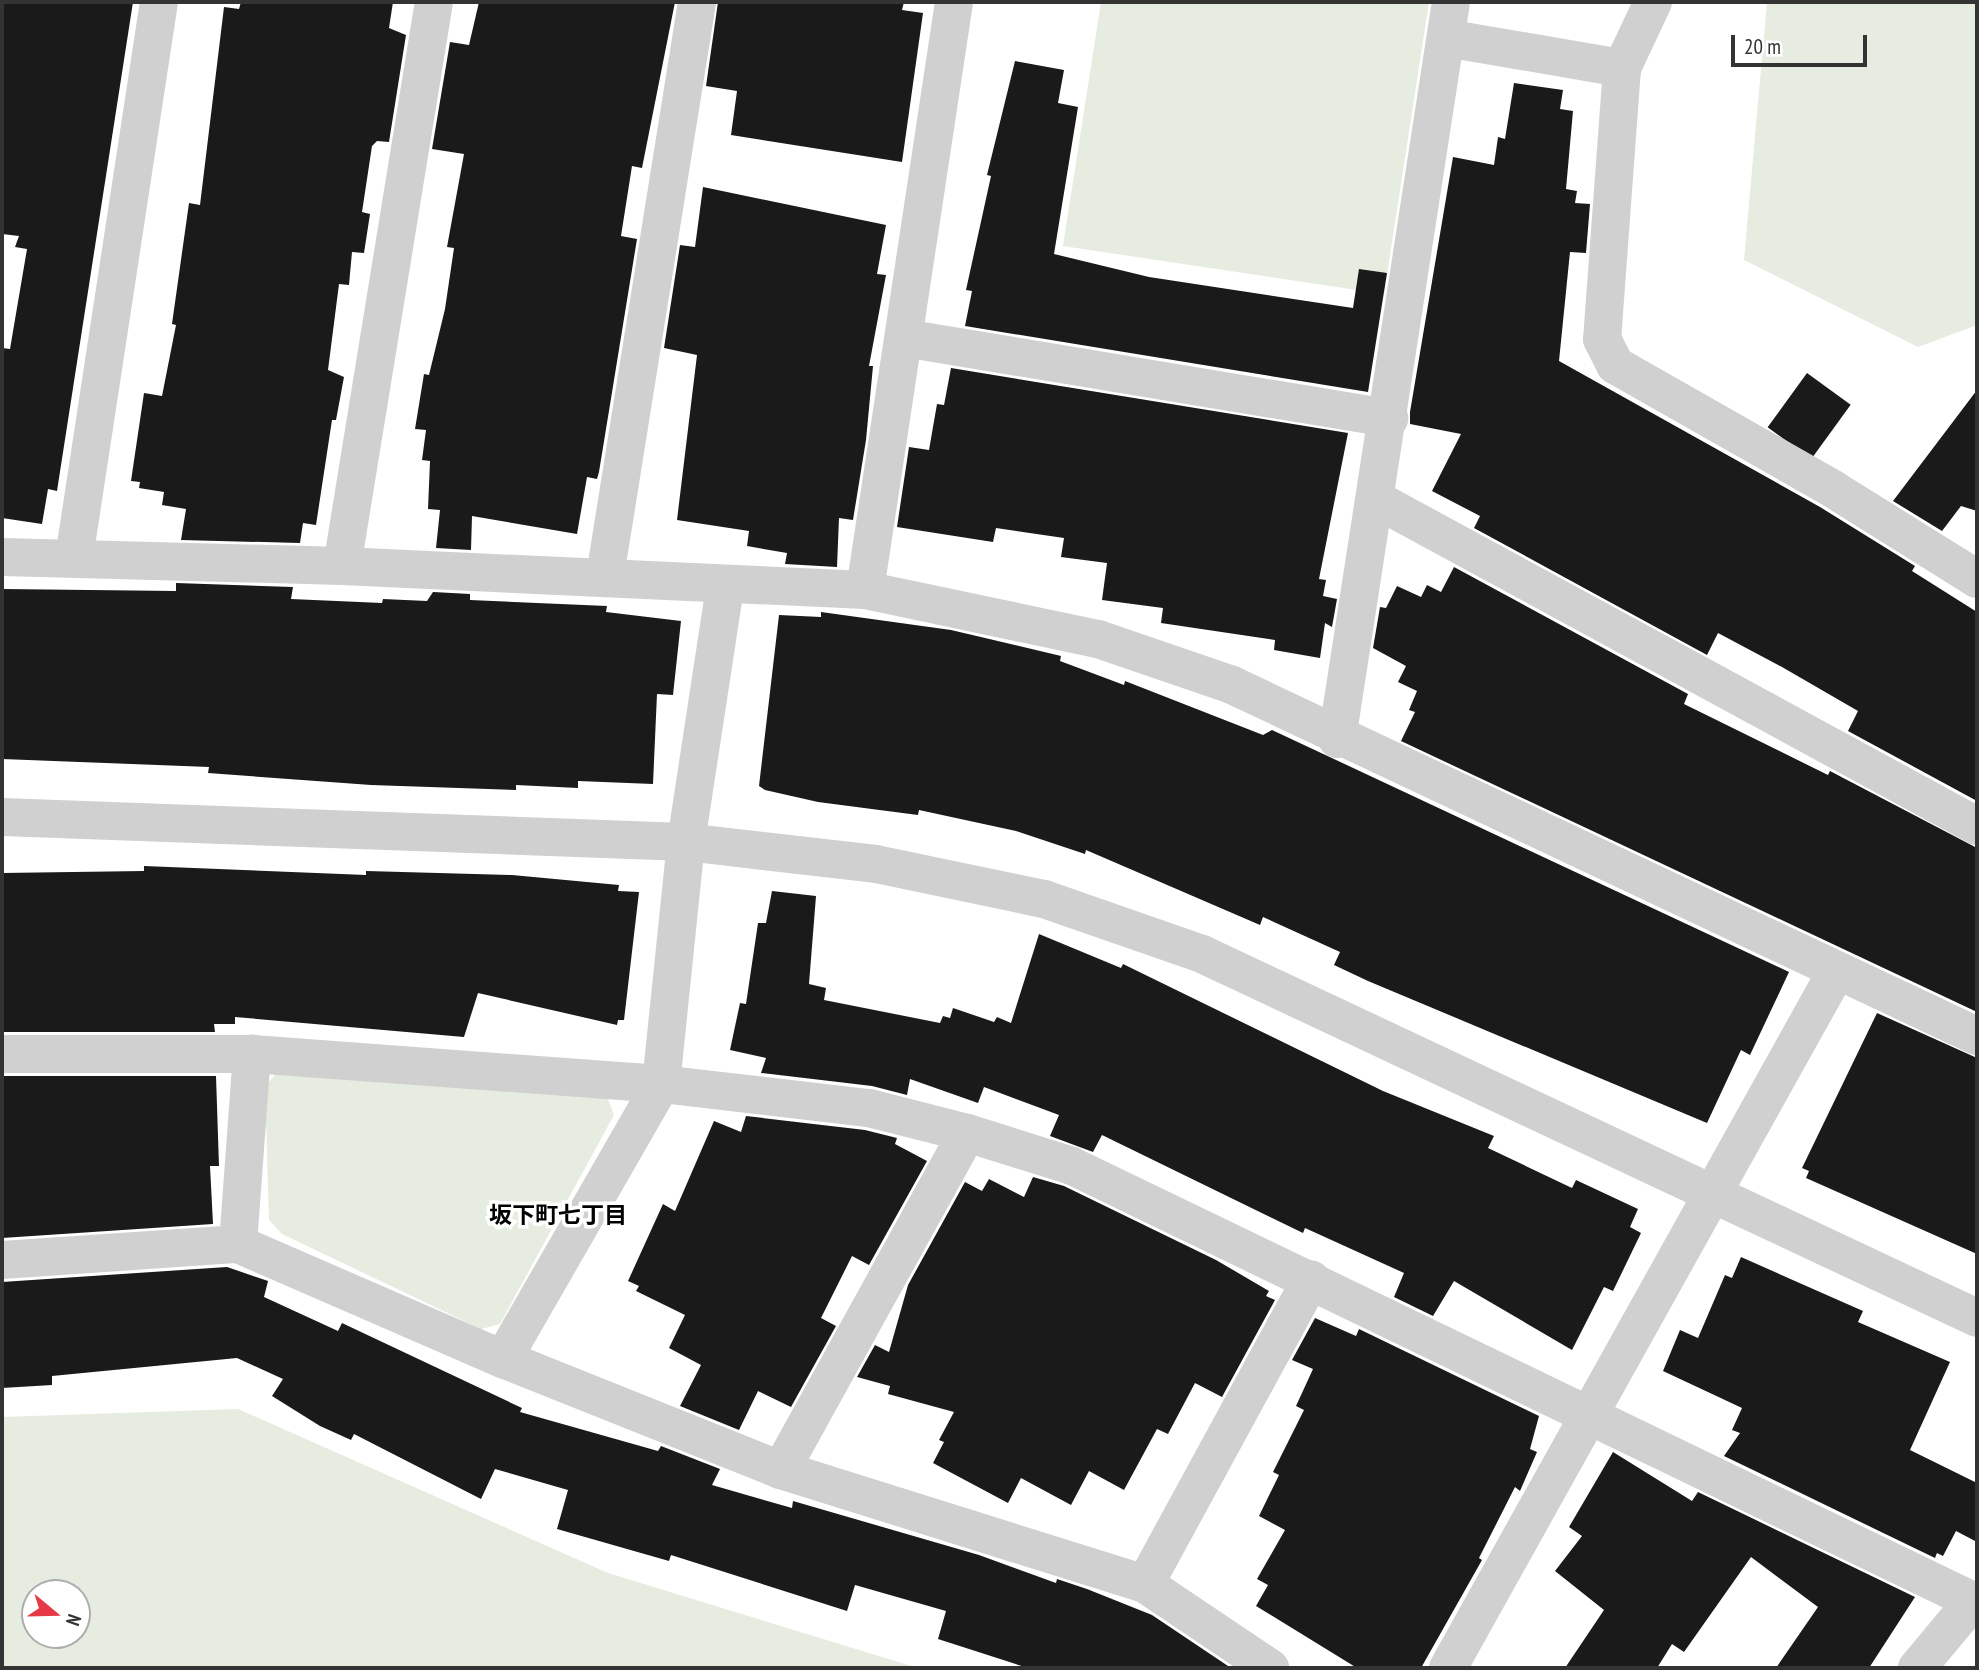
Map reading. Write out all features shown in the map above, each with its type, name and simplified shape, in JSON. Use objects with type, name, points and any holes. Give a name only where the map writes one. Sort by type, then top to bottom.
[{"type":"street","points":[[74,558],[159,2]]},
{"type":"street","points":[[342,566],[434,2]]},
{"type":"street","points":[[605,576],[697,2]]},
{"type":"street","points":[[865,590],[954,2]]},
{"type":"street","points":[[1653,2],[1622,68],[1602,339],[1615,365],[1833,489],[1977,579]]},
{"type":"street","points":[[1337,739],[1377,500],[1449,20],[1622,68]]},
{"type":"street","points":[[904,338],[1388,418]]},
{"type":"street","points":[[1377,500],[1977,826]]},
{"type":"street","points":[[2,557],[605,576],[725,586],[865,590],[1098,639],[1232,685],[1337,739],[1977,1036]]},
{"type":"street","points":[[503,1359],[661,1084],[686,842],[725,586]]},
{"type":"street","points":[[2,817],[686,842],[876,863],[1044,900],[1202,954],[1977,1318]]},
{"type":"street","points":[[1448,1668],[1836,972]]},
{"type":"street","points":[[2,1054],[252,1054],[661,1084],[869,1108],[967,1133],[1072,1166],[1591,1414],[1975,1602],[1917,1668]]},
{"type":"street","points":[[238,1244],[252,1054]]},
{"type":"street","points":[[781,1470],[967,1133]]},
{"type":"street","points":[[2,1259],[238,1244],[503,1359],[781,1470],[1145,1584],[1270,1668]]},
{"type":"street","points":[[1145,1584],[1311,1279]]},
{"type":"shaded area","points":[[1101,2],[1429,2],[1384,294],[1063,246]]},
{"type":"shaded area","points":[[1767,2],[1977,2],[1977,325],[1918,347],[1744,260]]},
{"type":"shaded area","points":[[279,1070],[607,1096],[614,1115],[500,1324],[481,1329],[282,1234],[269,1220],[265,1087]]},
{"type":"shaded area","points":[[238,1409],[608,1573],[918,1668],[2,1668],[2,1417]]},
{"type":"building","points":[[2,2],[133,2],[57,491],[48,489],[42,524],[2,518],[2,348],[10,349],[27,249],[15,247],[19,236],[2,234]]},
{"type":"building","points":[[241,2],[393,2],[389,28],[406,35],[389,142],[377,141],[372,146],[362,212],[370,214],[364,253],[352,252],[349,285],[339,284],[328,370],[344,377],[336,420],[332,420],[316,525],[303,523],[300,543],[181,540],[186,509],[162,505],[164,492],[139,488],[140,482],[131,481],[144,393],[162,396],[176,325],[172,324],[189,203],[200,205],[224,7],[239,9]]},
{"type":"building","points":[[479,2],[675,2],[642,168],[632,166],[621,236],[637,239],[599,472],[597,479],[587,477],[577,534],[472,516],[471,550],[436,548],[440,510],[428,509],[430,461],[422,460],[426,430],[415,429],[424,374],[429,375],[445,309],[454,248],[447,247],[464,154],[432,149],[450,42],[469,45]]},
{"type":"building","points":[[718,2],[904,2],[902,10],[923,13],[902,162],[731,135],[737,91],[706,86]]},
{"type":"building","points":[[1015,61],[1064,70],[1058,103],[1078,107],[1054,254],[1149,277],[1353,308],[1359,269],[1387,273],[1368,392],[965,326],[972,291],[966,290],[991,176],[987,175]]},
{"type":"building","points":[[1514,83],[1563,90],[1560,109],[1573,111],[1566,189],[1577,191],[1575,203],[1590,204],[1586,253],[1570,252],[1559,361],[1820,507],[1915,566],[1912,571],[1977,612],[1977,801],[1848,731],[1858,711],[1782,667],[1718,633],[1707,655],[1474,528],[1480,516],[1432,491],[1461,434],[1410,424],[1410,412],[1453,157],[1494,165],[1498,137],[1505,139]]},
{"type":"building","points":[[703,187],[886,225],[877,274],[886,275],[869,366],[873,366],[866,440],[853,520],[839,518],[837,567],[785,564],[787,553],[747,546],[749,531],[677,520],[697,355],[664,348],[680,245],[695,247]]},
{"type":"building","points":[[951,368],[1348,433],[1319,579],[1326,580],[1323,596],[1337,599],[1332,627],[1325,623],[1320,658],[1274,650],[1275,640],[1161,623],[1163,608],[1102,600],[1107,563],[1061,557],[1064,538],[996,528],[993,542],[897,527],[909,447],[929,450],[937,404],[944,405]]},
{"type":"building","points":[[1807,373],[1851,405],[1811,459],[1768,427]]},
{"type":"building","points":[[1977,390],[1977,511],[1961,506],[1942,531],[1893,501]]},
{"type":"building","points":[[1454,567],[1688,694],[1684,704],[1828,775],[1830,771],[1977,848],[1977,1012],[1401,741],[1415,712],[1409,710],[1417,691],[1398,682],[1406,666],[1373,648],[1380,607],[1386,608],[1397,586],[1421,597],[1427,585],[1441,592]]},
{"type":"building","points":[[176,583],[293,587],[291,599],[382,603],[383,599],[427,601],[433,592],[470,594],[470,600],[607,606],[606,612],[681,621],[673,695],[657,694],[653,784],[578,781],[578,788],[516,785],[516,790],[371,785],[208,773],[209,767],[2,759],[2,589],[176,591]]},
{"type":"building","points":[[821,612],[951,630],[1061,656],[1060,661],[1124,685],[1125,681],[1263,735],[1272,730],[1789,972],[1750,1055],[1741,1050],[1707,1123],[1368,981],[1334,965],[1340,952],[1263,917],[1260,925],[1086,850],[1085,854],[1016,831],[919,810],[918,815],[818,802],[765,790],[759,786],[779,615],[821,617]]},
{"type":"building","points":[[144,866],[366,875],[366,871],[512,875],[619,885],[618,891],[639,892],[624,1020],[618,1020],[617,1025],[478,993],[464,1037],[235,1017],[235,1024],[214,1024],[215,1032],[2,1032],[2,873],[144,871]]},
{"type":"building","points":[[772,891],[816,896],[809,984],[826,988],[824,1000],[940,1023],[943,1016],[950,1018],[953,1008],[994,1022],[997,1017],[1011,1023],[1039,934],[1121,968],[1123,964],[1383,1091],[1494,1136],[1488,1148],[1572,1188],[1576,1180],[1638,1209],[1630,1227],[1641,1233],[1613,1291],[1604,1287],[1572,1350],[1454,1281],[1433,1316],[1394,1297],[1404,1273],[1305,1228],[1303,1233],[1102,1135],[1093,1152],[1050,1136],[1059,1115],[984,1087],[978,1103],[910,1079],[907,1095],[872,1086],[761,1073],[766,1058],[730,1050],[740,1003],[746,1004],[758,923],[766,923]]},
{"type":"building","points":[[1877,1013],[1977,1058],[1977,1254],[1806,1178],[1809,1171],[1802,1168]]},
{"type":"building","points":[[2,1076],[216,1076],[219,1166],[210,1166],[213,1224],[2,1238]]},
{"type":"building","points":[[746,1116],[865,1130],[897,1138],[895,1144],[927,1161],[869,1265],[852,1256],[821,1318],[836,1326],[791,1407],[758,1391],[739,1430],[680,1406],[701,1365],[669,1348],[685,1315],[636,1291],[639,1286],[628,1281],[663,1204],[675,1211],[714,1121],[741,1132]]},
{"type":"building","points":[[1033,1177],[1064,1186],[1216,1260],[1269,1291],[1266,1296],[1275,1300],[1222,1397],[1195,1383],[1168,1434],[1157,1429],[1124,1490],[1089,1471],[1071,1505],[1021,1478],[1008,1503],[933,1463],[944,1442],[939,1440],[954,1412],[888,1394],[890,1386],[857,1377],[875,1345],[889,1352],[908,1285],[965,1182],[982,1191],[989,1179],[1024,1197]]},
{"type":"building","points":[[1741,1257],[1863,1311],[1858,1322],[1950,1362],[1910,1450],[1977,1483],[1977,1542],[1956,1531],[1943,1556],[1937,1553],[1935,1558],[1724,1456],[1740,1433],[1732,1430],[1742,1408],[1663,1371],[1680,1330],[1698,1338],[1725,1275],[1732,1278]]},
{"type":"building","points":[[227,1267],[268,1281],[264,1297],[338,1331],[342,1323],[522,1408],[520,1412],[658,1451],[661,1446],[720,1469],[712,1485],[792,1508],[793,1501],[979,1555],[1056,1583],[1057,1579],[1087,1589],[1152,1615],[1231,1668],[1028,1668],[938,1639],[946,1611],[855,1585],[847,1611],[671,1555],[669,1561],[557,1529],[568,1490],[495,1469],[481,1499],[354,1434],[351,1440],[320,1426],[272,1396],[283,1379],[237,1358],[52,1376],[52,1385],[2,1388],[2,1282]]},
{"type":"building","points":[[1315,1318],[1356,1336],[1359,1329],[1539,1416],[1530,1449],[1537,1452],[1520,1491],[1515,1487],[1479,1558],[1482,1560],[1421,1668],[1357,1668],[1256,1606],[1268,1585],[1257,1579],[1285,1530],[1259,1516],[1279,1475],[1273,1472],[1304,1410],[1296,1406],[1313,1369],[1292,1360]]},
{"type":"building","points":[[1613,1452],[1692,1501],[1698,1492],[1915,1597],[1869,1668],[1776,1668],[1818,1607],[1751,1557],[1684,1652],[1672,1644],[1657,1668],[1565,1668],[1604,1610],[1555,1571],[1582,1536],[1569,1527]]},
{"type":"district","name":"坂下町七丁目","points":[[558,1215]]}]
